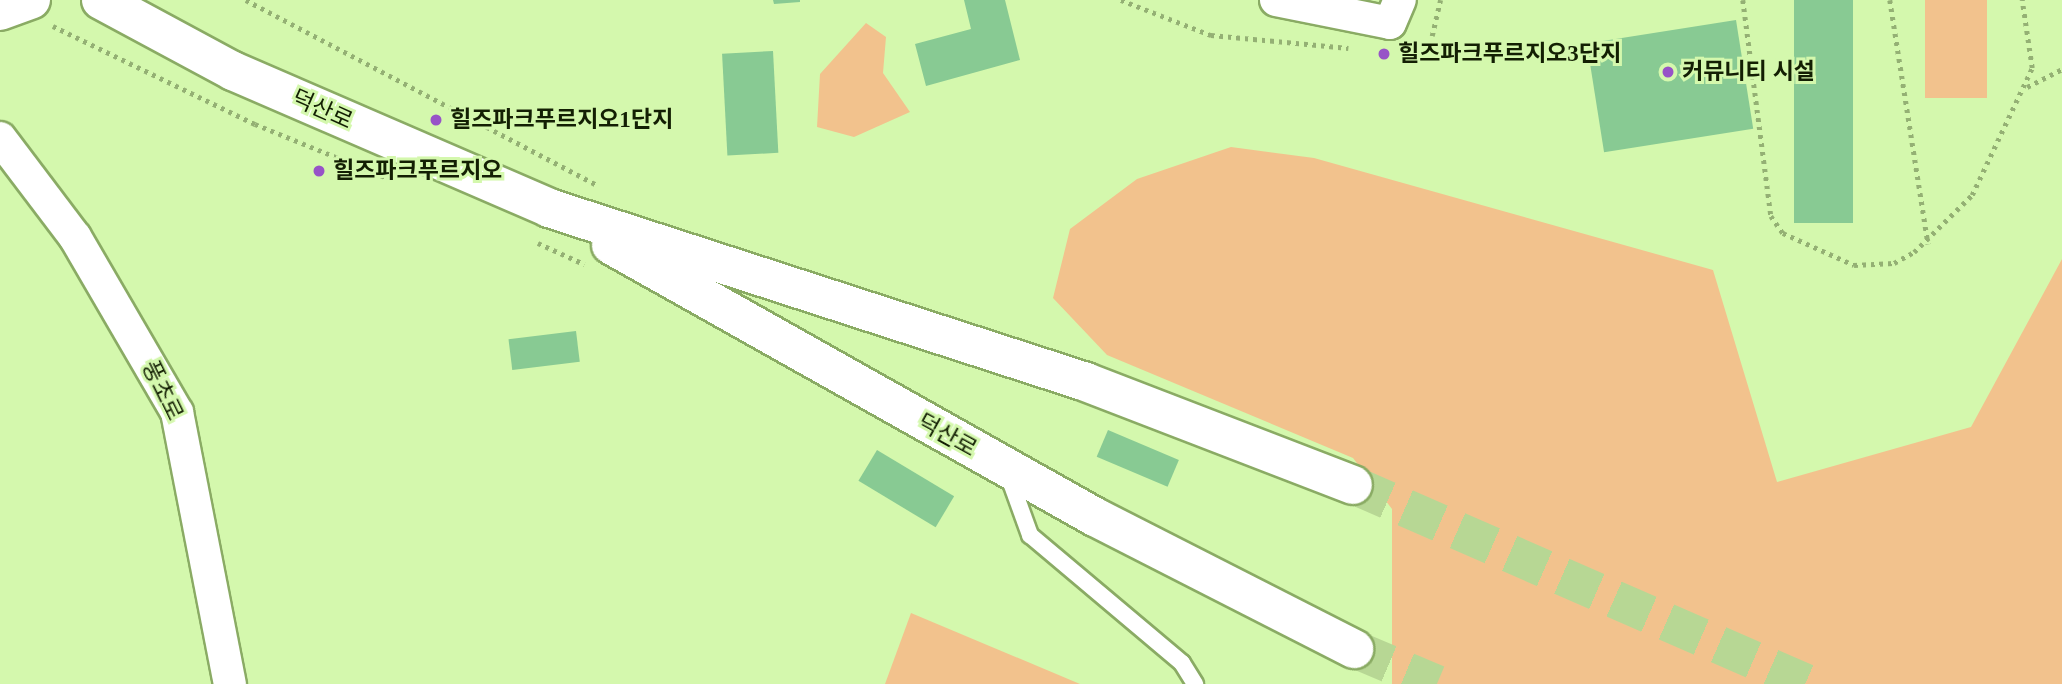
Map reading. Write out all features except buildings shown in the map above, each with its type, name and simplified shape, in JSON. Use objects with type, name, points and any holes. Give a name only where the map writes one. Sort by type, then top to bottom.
[{"type":"main road","points":[[0,11],[31,0]]},
{"type":"main road","name":"덕산로","points":[[102,0],[233,71],[549,208],[1086,382],[1353,485]]},
{"type":"main road","name":"덕산로","points":[[549,208],[1006,468],[1354,649]]},
{"type":"street","points":[[1276,0],[1390,23],[1401,0]]},
{"type":"street","name":"풍초로","points":[[0,138],[75,237],[177,412],[230,684]]},
{"type":"lane","points":[[1006,468],[1030,535],[1182,663],[1195,684]]},
{"type":"path","points":[[1122,0],[1211,35],[1351,48]]},
{"type":"path","points":[[1432,36],[1440,0]]},
{"type":"path","points":[[1743,0],[1771,216],[1783,233],[1854,265],[1894,262],[1928,244],[1972,195],[2026,88],[2032,68],[2022,0]]},
{"type":"path","points":[[1890,0],[1928,244]]},
{"type":"path","points":[[2026,88],[2062,69]]},
{"type":"shaded area","points":[[1925,0],[1987,0],[1987,98],[1925,98]]},
{"type":"shaded area","points":[[866,23],[886,37],[883,73],[910,112],[854,137],[817,127],[820,74]]},
{"type":"shaded area","points":[[1231,147],[1314,158],[1713,270],[1777,482],[1971,427],[2062,259],[2062,684],[1392,684],[1392,509],[1353,458],[1107,355],[1053,298],[1070,229],[1137,179]]},
{"type":"shaded area","points":[[911,613],[1080,684],[885,684]]},
{"type":"tunnel","points":[[1353,485],[1808,684]]},
{"type":"tunnel","points":[[1354,649],[1437,684]]},
{"type":"place","name":"힐즈파크푸르지오3단지","points":[[1384,54]]},
{"type":"place","name":"커뮤니티 시설","points":[[1668,72]]},
{"type":"place","name":"힐즈파크푸르지오1단지","points":[[436,120]]},
{"type":"place","name":"힐즈파크푸르지오","points":[[319,171]]}]
